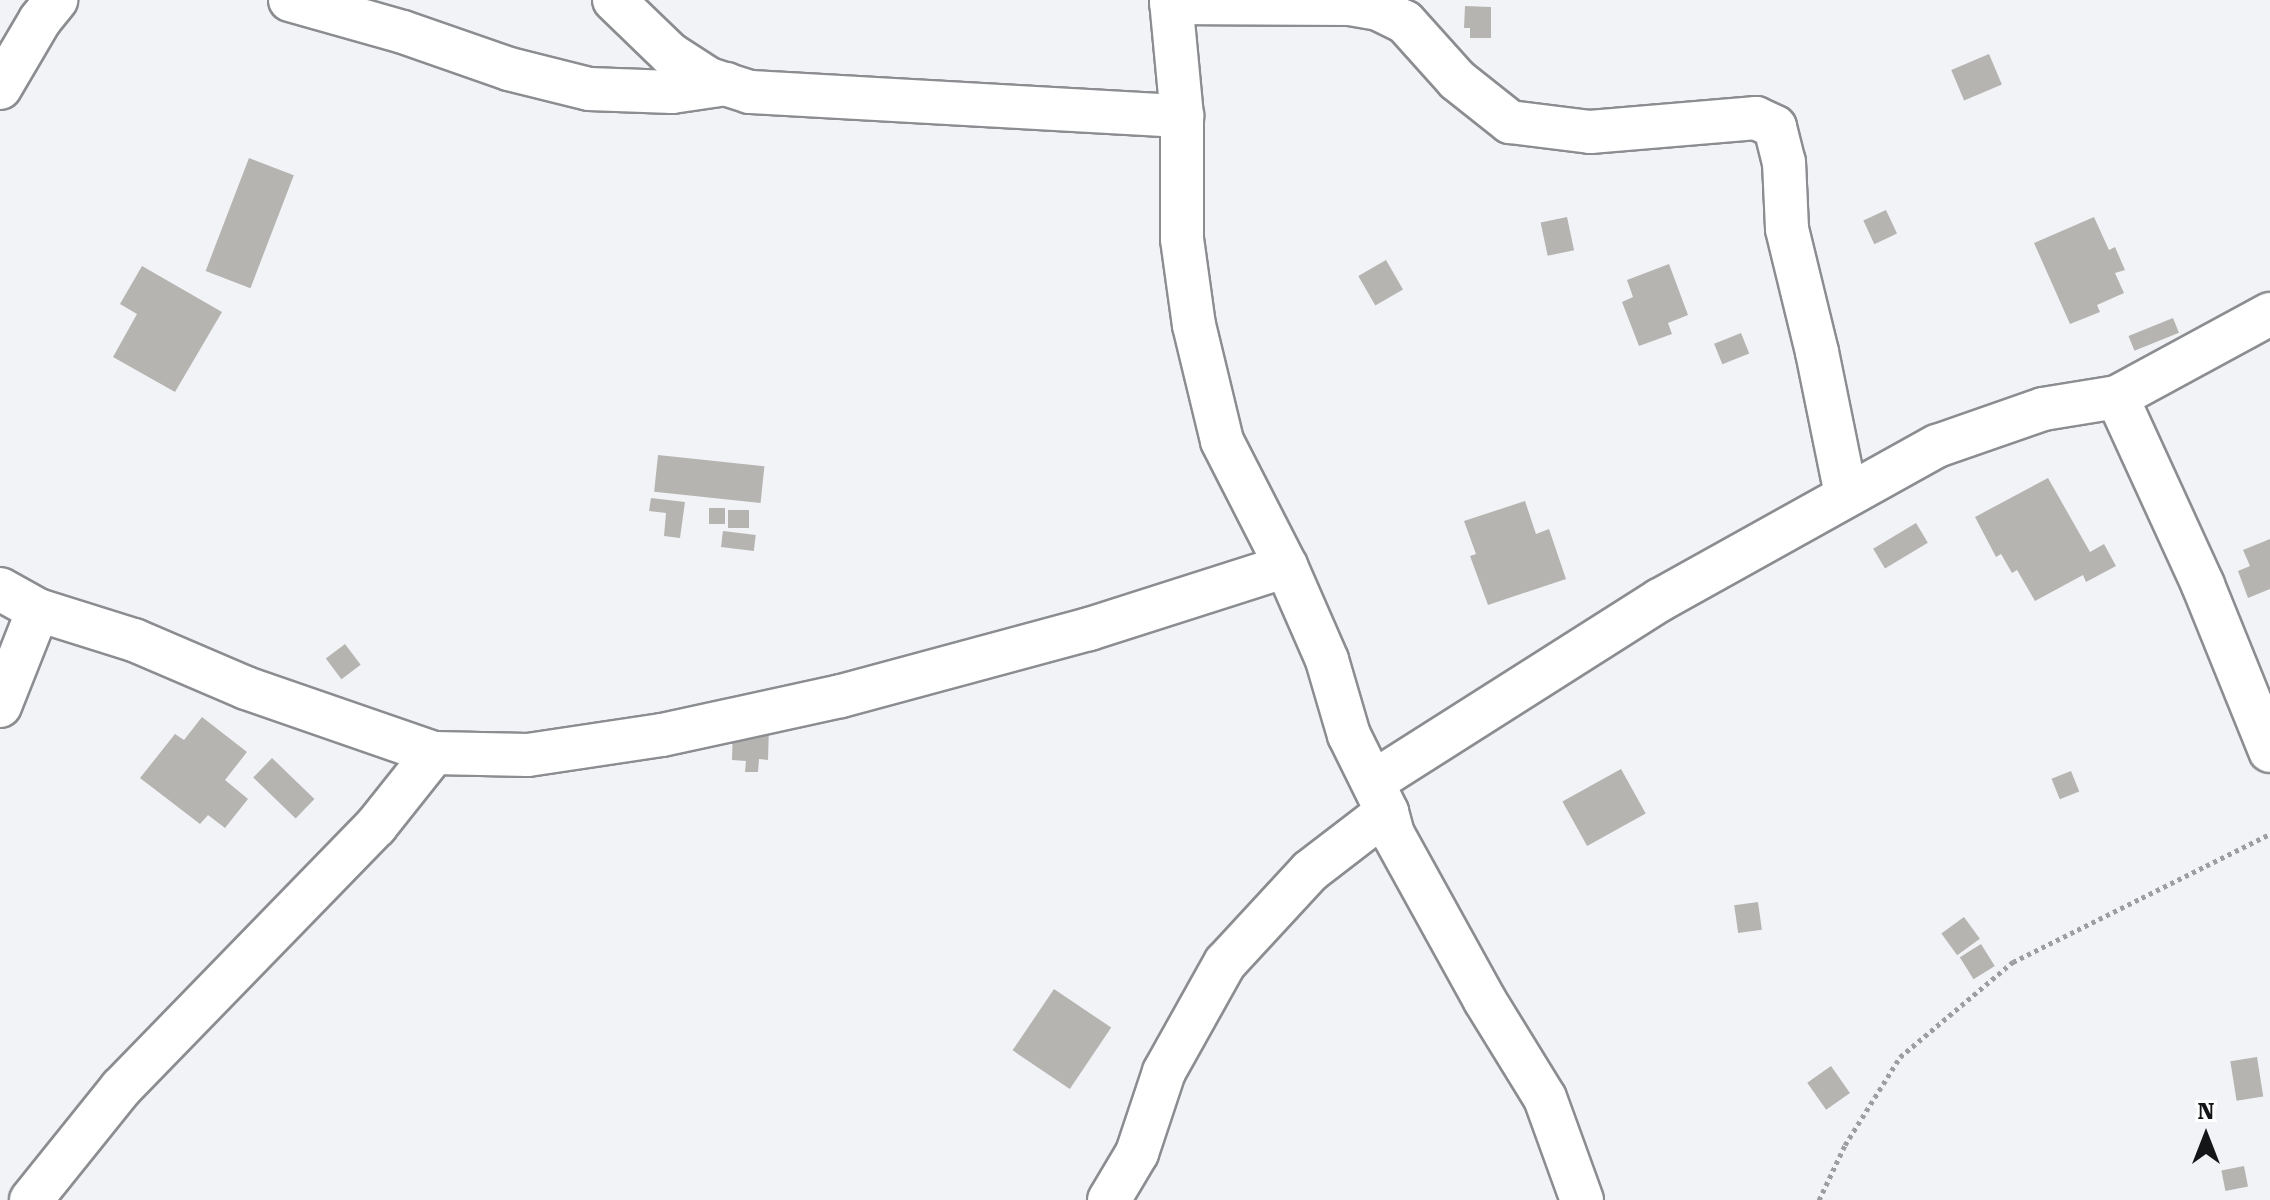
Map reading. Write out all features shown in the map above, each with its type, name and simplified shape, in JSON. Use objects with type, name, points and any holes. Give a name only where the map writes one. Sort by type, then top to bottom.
[{"type":"street","points":[[0,88],[40,20],[56,0]]},
{"type":"street","points":[[290,0],[403,32],[509,69],[589,89],[672,92],[726,84]]},
{"type":"street","points":[[614,0],[670,54],[709,79],[750,92],[1182,116]]},
{"type":"street","points":[[1582,1200],[1545,1098],[1447,934],[1393,834],[1380,797],[1349,735],[1327,660],[1286,566],[1222,441],[1194,325],[1182,239],[1182,116],[1171,1],[1326,3],[1378,9],[1405,22],[1457,80],[1510,122],[1590,132],[1756,118],[1775,127],[1784,162],[1787,229],[1817,352],[1846,495]]},
{"type":"street","points":[[1109,1200],[1137,1153],[1164,1072],[1225,963],[1380,797],[1660,600],[1846,495],[1937,446],[2043,409],[2117,397],[2270,314]]},
{"type":"street","points":[[2117,397],[2209,599],[2270,751]]},
{"type":"street","points":[[0,589],[38,610],[134,640],[246,688],[434,753],[528,755],[677,732],[841,696],[1089,629],[1286,566]]},
{"type":"street","points":[[0,706],[38,610]]},
{"type":"street","points":[[31,1200],[121,1088],[376,826],[434,753]]},
{"type":"path","points":[[1819,1200],[1845,1145],[1900,1057],[2013,962],[2270,834]]},
{"type":"building","points":[[1465,6],[1491,7],[1491,38],[1470,38],[1470,28],[1464,28]]},
{"type":"building","points":[[1989,54],[2002,84],[1964,100],[1951,70]]},
{"type":"building","points":[[249,158],[294,175],[250,288],[206,271]]},
{"type":"building","points":[[1886,210],[1897,234],[1874,244],[1863,221]]},
{"type":"building","points":[[1567,217],[1574,250],[1548,256],[1541,223]]},
{"type":"building","points":[[2094,217],[2109,250],[2115,247],[2125,270],[2115,273],[2124,293],[2097,305],[2100,312],[2070,324],[2034,243]]},
{"type":"building","points":[[1386,260],[1403,289],[1375,305],[1358,276]]},
{"type":"building","points":[[1669,264],[1688,315],[1668,323],[1672,334],[1639,346],[1622,302],[1633,297],[1627,280]]},
{"type":"building","points":[[142,266],[222,312],[175,392],[113,357],[137,314],[120,304]]},
{"type":"building","points":[[2173,318],[2179,333],[2134,351],[2128,336]]},
{"type":"building","points":[[1741,333],[1749,353],[1722,364],[1714,344]]},
{"type":"building","points":[[658,455],[764,466],[761,503],[654,492]]},
{"type":"building","points":[[2048,478],[2090,552],[2104,544],[2116,566],[2086,582],[2083,575],[2035,601],[2017,570],[2012,573],[2001,554],[1996,557],[1975,517]]},
{"type":"building","points":[[651,498],[685,502],[680,538],[664,536],[666,513],[649,511]]},
{"type":"building","points":[[1525,501],[1536,534],[1549,529],[1566,579],[1488,605],[1470,556],[1476,554],[1464,521]]},
{"type":"building","points":[[709,508],[725,508],[725,524],[709,524]]},
{"type":"building","points":[[728,510],[749,510],[749,528],[728,528]]},
{"type":"building","points":[[1916,523],[1928,543],[1885,568],[1873,549]]},
{"type":"building","points":[[723,531],[756,535],[754,551],[721,547]]},
{"type":"building","points":[[2270,539],[2270,589],[2248,598],[2238,571],[2250,566],[2243,550]]},
{"type":"building","points":[[345,644],[361,665],[341,679],[326,658]]},
{"type":"building","points":[[202,717],[247,752],[225,780],[248,799],[225,828],[208,815],[200,824],[140,778],[175,734],[184,740]]},
{"type":"building","points":[[733,726],[769,727],[768,760],[759,759],[758,772],[745,772],[746,761],[732,760]]},
{"type":"building","points":[[272,758],[314,799],[296,818],[253,777]]},
{"type":"building","points":[[1621,769],[1646,814],[1587,846],[1562,801]]},
{"type":"building","points":[[2071,771],[2079,791],[2060,799],[2052,779]]},
{"type":"building","points":[[1758,902],[1762,930],[1738,933],[1734,905]]},
{"type":"building","points":[[1964,917],[1980,939],[1957,955],[1941,933]]},
{"type":"building","points":[[1981,944],[1995,966],[1974,979],[1960,957]]},
{"type":"building","points":[[1054,989],[1111,1028],[1070,1089],[1013,1050]]},
{"type":"building","points":[[2257,1057],[2263,1097],[2237,1101],[2230,1061]]},
{"type":"building","points":[[1831,1066],[1850,1093],[1826,1110],[1807,1083]]},
{"type":"building","points":[[2244,1166],[2248,1187],[2225,1191],[2221,1170]]}]
